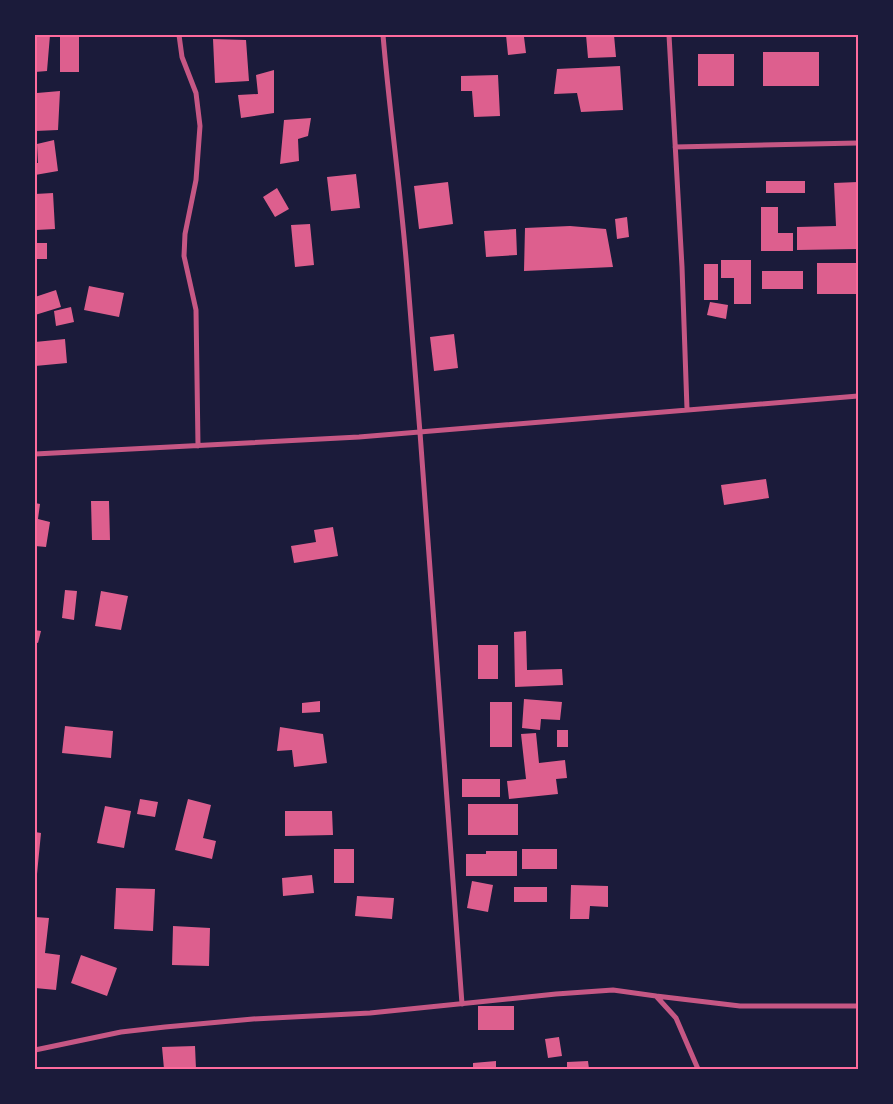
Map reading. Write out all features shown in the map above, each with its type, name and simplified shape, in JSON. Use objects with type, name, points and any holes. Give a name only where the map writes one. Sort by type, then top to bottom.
[{"type":"street","points":[[179,35],[182,57],[196,93],[200,126],[196,180],[185,234],[184,256],[196,310],[198,446]]},
{"type":"street","points":[[383,35],[407,262],[421,432],[462,1004]]},
{"type":"street","points":[[669,35],[687,409]]},
{"type":"street","points":[[675,147],[858,143]]},
{"type":"street","points":[[35,454],[359,437],[858,396]]},
{"type":"street","points":[[35,1050],[121,1032],[166,1027],[253,1019],[370,1013],[613,990],[740,1006],[858,1006]]},
{"type":"street","points":[[656,996],[676,1018],[698,1069]]},
{"type":"building","points":[[35,35],[50,35],[47,71],[35,72]]},
{"type":"building","points":[[506,35],[536,36],[524,37],[526,53],[508,55]]},
{"type":"building","points":[[586,35],[614,35],[616,57],[588,58]]},
{"type":"building","points":[[60,36],[79,36],[79,72],[60,72]]},
{"type":"building","points":[[213,39],[246,40],[249,81],[215,83]]},
{"type":"building","points":[[763,52],[819,52],[819,86],[763,86]]},
{"type":"building","points":[[698,54],[734,54],[734,86],[698,86]]},
{"type":"building","points":[[620,66],[623,110],[581,112],[577,93],[554,94],[557,69]]},
{"type":"building","points":[[274,70],[274,113],[241,118],[238,95],[258,94],[256,75]]},
{"type":"building","points":[[498,75],[500,116],[474,117],[472,91],[461,91],[461,76]]},
{"type":"building","points":[[60,91],[58,130],[35,131],[37,93]]},
{"type":"building","points":[[311,118],[308,136],[298,139],[299,161],[280,164],[284,120]]},
{"type":"building","points":[[54,140],[58,171],[35,175],[35,163],[38,163],[37,144]]},
{"type":"building","points":[[356,174],[360,208],[331,211],[327,177]]},
{"type":"building","points":[[766,181],[805,181],[805,193],[766,193]]},
{"type":"building","points":[[448,182],[453,224],[419,229],[414,186]]},
{"type":"building","points":[[858,182],[858,249],[797,250],[797,227],[836,226],[834,183]]},
{"type":"building","points":[[277,188],[289,209],[275,217],[263,197]]},
{"type":"building","points":[[53,193],[55,229],[36,230],[35,194]]},
{"type":"building","points":[[761,207],[778,207],[778,233],[793,233],[793,251],[761,251]]},
{"type":"building","points":[[627,217],[629,237],[617,239],[615,219]]},
{"type":"building","points":[[310,224],[314,265],[295,267],[291,225]]},
{"type":"building","points":[[570,226],[606,229],[613,267],[524,271],[525,228]]},
{"type":"building","points":[[516,229],[517,255],[486,257],[484,231]]},
{"type":"building","points":[[35,243],[47,243],[47,259],[35,259]]},
{"type":"building","points":[[721,260],[751,260],[751,304],[734,304],[734,278],[721,278]]},
{"type":"building","points":[[817,263],[856,263],[856,294],[817,294]]},
{"type":"building","points":[[704,264],[718,264],[718,300],[704,300]]},
{"type":"building","points":[[762,271],[803,271],[803,289],[762,289]]},
{"type":"building","points":[[89,286],[124,293],[119,317],[84,310]]},
{"type":"building","points":[[56,290],[61,307],[35,315],[35,297]]},
{"type":"building","points":[[710,302],[728,305],[726,319],[707,315]]},
{"type":"building","points":[[71,307],[74,322],[56,326],[54,311]]},
{"type":"building","points":[[454,334],[458,368],[434,371],[430,337]]},
{"type":"building","points":[[65,339],[67,363],[35,366],[35,342]]},
{"type":"building","points":[[766,479],[769,498],[724,505],[721,485]]},
{"type":"building","points":[[91,501],[109,501],[110,540],[92,540]]},
{"type":"building","points":[[35,503],[40,504],[38,519],[50,522],[46,547],[35,546]]},
{"type":"building","points":[[333,527],[338,556],[294,563],[291,546],[316,542],[314,530]]},
{"type":"building","points":[[65,590],[77,591],[74,620],[62,618]]},
{"type":"building","points":[[101,591],[128,596],[121,630],[95,626]]},
{"type":"building","points":[[35,630],[41,631],[38,643],[35,642]]},
{"type":"building","points":[[526,631],[527,670],[562,669],[563,685],[515,687],[514,632]]},
{"type":"building","points":[[478,645],[498,645],[498,679],[478,679]]},
{"type":"building","points":[[524,699],[562,702],[560,720],[541,719],[540,730],[522,728]]},
{"type":"building","points":[[320,701],[320,712],[302,713],[302,703]]},
{"type":"building","points":[[490,702],[512,702],[512,747],[490,747]]},
{"type":"building","points":[[65,726],[113,731],[111,758],[62,753]]},
{"type":"building","points":[[280,727],[323,734],[327,763],[294,767],[292,750],[277,751]]},
{"type":"building","points":[[557,730],[568,730],[568,747],[557,747]]},
{"type":"building","points":[[536,733],[539,763],[565,760],[567,778],[556,779],[558,794],[509,799],[507,781],[526,779],[521,734]]},
{"type":"building","points":[[462,779],[500,779],[500,797],[462,797]]},
{"type":"building","points":[[140,799],[158,802],[155,817],[137,814]]},
{"type":"building","points":[[188,799],[211,805],[203,838],[216,841],[212,859],[175,850]]},
{"type":"building","points":[[468,804],[518,804],[518,835],[468,835]]},
{"type":"building","points":[[105,806],[131,811],[124,848],[97,843]]},
{"type":"building","points":[[285,811],[332,811],[333,835],[285,836]]},
{"type":"building","points":[[35,832],[41,833],[37,874],[35,874]]},
{"type":"building","points":[[334,849],[354,849],[354,883],[334,883]]},
{"type":"building","points":[[522,849],[557,849],[557,869],[522,869]]},
{"type":"building","points":[[486,851],[517,851],[517,876],[466,876],[466,854],[486,854]]},
{"type":"building","points":[[312,875],[314,893],[283,896],[282,878]]},
{"type":"building","points":[[472,881],[493,885],[488,912],[467,908]]},
{"type":"building","points":[[571,885],[608,886],[608,907],[590,906],[589,919],[570,919]]},
{"type":"building","points":[[514,887],[547,887],[547,902],[514,902]]},
{"type":"building","points":[[116,888],[155,889],[153,931],[114,929]]},
{"type":"building","points":[[357,896],[394,898],[392,919],[355,916]]},
{"type":"building","points":[[35,917],[49,918],[45,953],[60,955],[56,990],[35,988]]},
{"type":"building","points":[[173,926],[210,928],[209,966],[172,965]]},
{"type":"building","points":[[81,955],[117,968],[107,996],[71,983]]},
{"type":"building","points":[[478,1006],[514,1006],[514,1030],[478,1030]]},
{"type":"building","points":[[559,1037],[562,1056],[548,1058],[545,1039]]},
{"type":"building","points":[[195,1046],[196,1069],[164,1069],[162,1047]]},
{"type":"building","points":[[496,1061],[496,1069],[473,1069],[473,1063]]},
{"type":"building","points":[[588,1061],[589,1069],[567,1069],[567,1062]]}]
